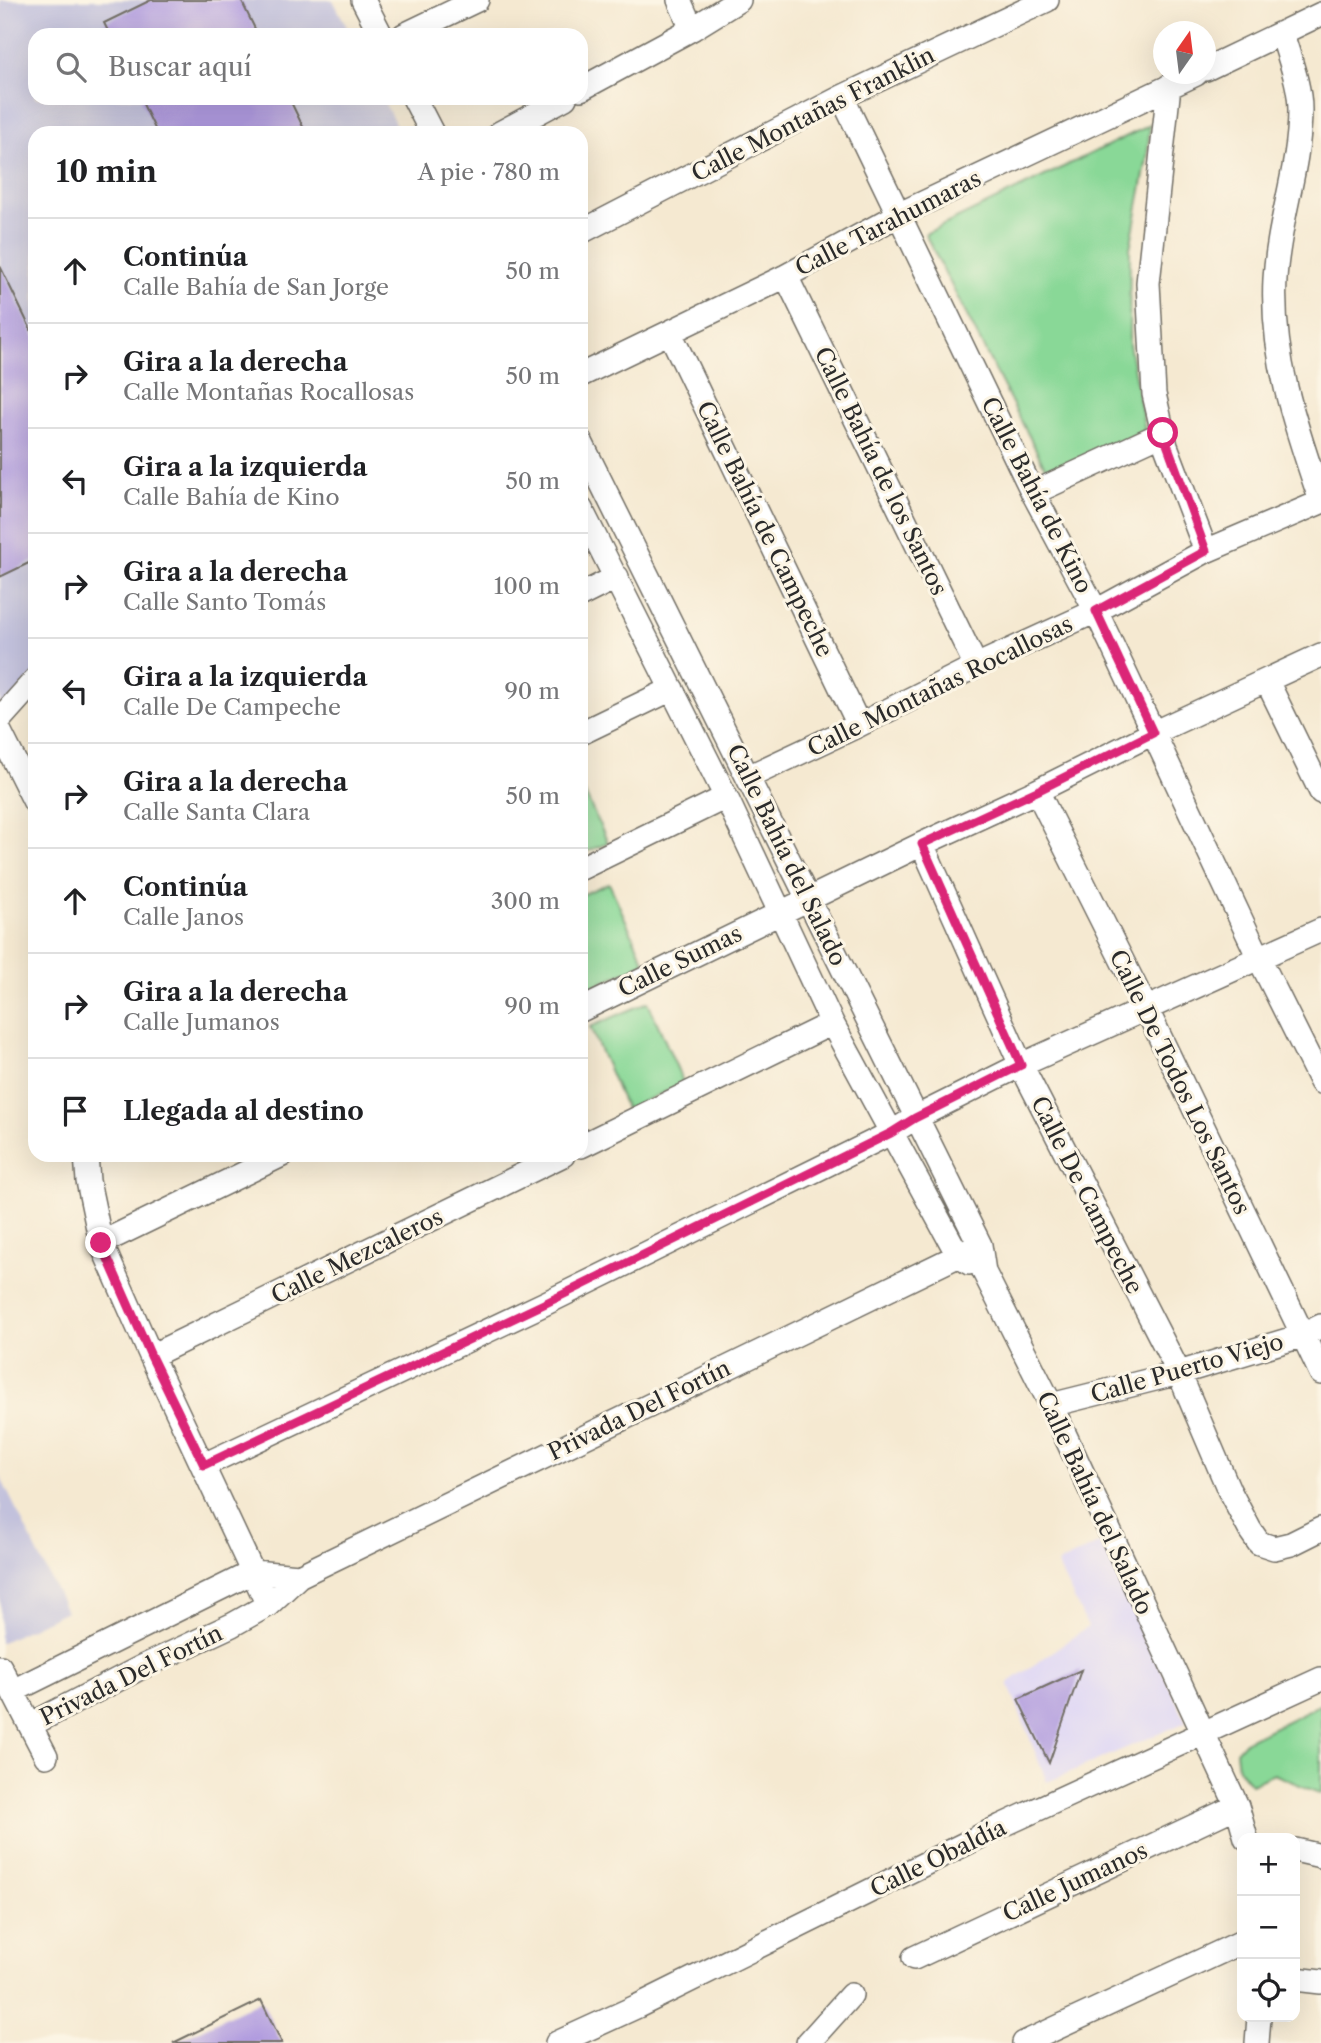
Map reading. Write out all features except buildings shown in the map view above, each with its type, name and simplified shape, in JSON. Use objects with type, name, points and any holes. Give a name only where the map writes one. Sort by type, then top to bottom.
[{"type":"street","points":[[363,0],[377,28]]},
{"type":"street","points":[[419,28],[477,0]]},
{"type":"street","points":[[679,0],[692,29]]},
{"type":"street","points":[[588,85],[692,29],[739,0]]},
{"type":"street","name":"Calle Montañas Franklin","points":[[588,228],[842,97],[1047,0]]},
{"type":"street","points":[[1216,64],[1321,14]]},
{"type":"street","points":[[1282,33],[1297,85],[1300,110],[1275,276],[1280,368],[1296,429],[1321,502]]},
{"type":"street","name":"Calle Tarahumaras","points":[[588,371],[786,276],[900,214],[1174,84]]},
{"type":"street","points":[[1169,86],[1148,283],[1154,394],[1163,433],[1206,551]]},
{"type":"street","name":"Calle Bahía de Kino","points":[[842,97],[1033,493],[1096,611],[1259,958],[1321,1082]]},
{"type":"street","points":[[418,105],[428,126]]},
{"type":"street","points":[[513,126],[552,105]]},
{"type":"street","name":"Calle Bahía de los Santos","points":[[786,276],[976,666]]},
{"type":"street","name":"Calle Bahía de Campeche","points":[[670,333],[859,726]]},
{"type":"street","points":[[1033,493],[1163,433]]},
{"type":"street","name":"Calle Bahía del Salado","points":[[588,456],[980,1245],[984,1272],[1051,1405],[1237,1806],[1245,1833]]},
{"type":"street","name":"Calle Montañas Rocallosas","points":[[748,777],[1096,611],[1206,551],[1321,502]]},
{"type":"street","name":"Calle Bahía del Salado","points":[[588,522],[726,797],[832,1023],[958,1255],[984,1272]]},
{"type":"street","points":[[588,592],[617,577]]},
{"type":"street","name":"Calle Sumas","points":[[588,1007],[1153,733],[1321,655]]},
{"type":"street","points":[[1267,681],[1321,792]]},
{"type":"street","points":[[0,719],[28,688]]},
{"type":"street","points":[[588,730],[672,689]]},
{"type":"street","points":[[0,732],[28,789]]},
{"type":"street","name":"Calle De Todos Los Santos","points":[[1037,791],[1311,1331],[1321,1373]]},
{"type":"street","points":[[588,865],[726,797]]},
{"type":"street","name":"Calle De Campeche","points":[[922,844],[1021,1065],[1179,1373],[1229,1490],[1259,1543],[1266,1547],[1281,1548],[1321,1529]]},
{"type":"street","points":[[204,1465],[548,1302],[891,1133],[915,1118],[1021,1065],[1321,930]]},
{"type":"street","points":[[588,1143],[832,1023]]},
{"type":"street","points":[[87,1162],[101,1243],[268,1605]]},
{"type":"street","points":[[101,1243],[268,1162]]},
{"type":"street","name":"Calle Mezcaleros","points":[[151,1356],[549,1162]]},
{"type":"street","name":"Privada Del Fortín","points":[[30,1725],[140,1668],[232,1625],[268,1605],[299,1576],[980,1245]]},
{"type":"street","name":"Calle Puerto Viejo","points":[[1051,1405],[1179,1373],[1311,1331]]},
{"type":"street","points":[[253,1572],[299,1576]]},
{"type":"street","name":"Privada Del Fortín","points":[[13,1691],[253,1572]]},
{"type":"street","points":[[125,1636],[140,1668]]},
{"type":"street","points":[[0,1667],[46,1756]]},
{"type":"street","name":"Calle Obaldía","points":[[557,2043],[650,2000],[1001,1826],[1321,1679]]},
{"type":"street","name":"Calle Jumanos","points":[[914,1958],[1237,1806]]},
{"type":"street","points":[[1300,1851],[1321,1856]]},
{"type":"street","points":[[1024,2043],[1237,1944]]},
{"type":"street","points":[[1300,1980],[1321,1982]]},
{"type":"street","points":[[808,2043],[850,1995]]},
{"type":"street","points":[[1257,2043],[1259,2022]]},
{"type":"shaded area","points":[[0,0],[333,0],[347,28],[28,28],[28,105],[386,105],[396,126],[28,126],[28,681],[0,714]]},
{"type":"shaded area","points":[[0,1476],[66,1611],[0,1643]]},
{"type":"shaded area","points":[[1102,1542],[1186,1722],[1047,1782],[1008,1683],[1088,1627],[1057,1564]]},
{"type":"green space","points":[[1150,125],[1147,159],[1130,248],[1129,344],[1145,430],[1050,477],[925,234]]},
{"type":"green space","points":[[588,800],[608,843],[588,851]]},
{"type":"green space","points":[[609,883],[645,963],[588,989],[588,892]]},
{"type":"green space","points":[[648,1002],[684,1084],[626,1109],[590,1027]]},
{"type":"green space","points":[[1321,1704],[1321,1794],[1274,1774],[1251,1784],[1238,1768],[1236,1751],[1244,1742]]},
{"type":"route","points":[[101,1243],[151,1356],[204,1465],[548,1302],[891,1133],[915,1118],[1021,1065],[922,844],[1153,733],[1096,611],[1206,551],[1163,433]]}]
